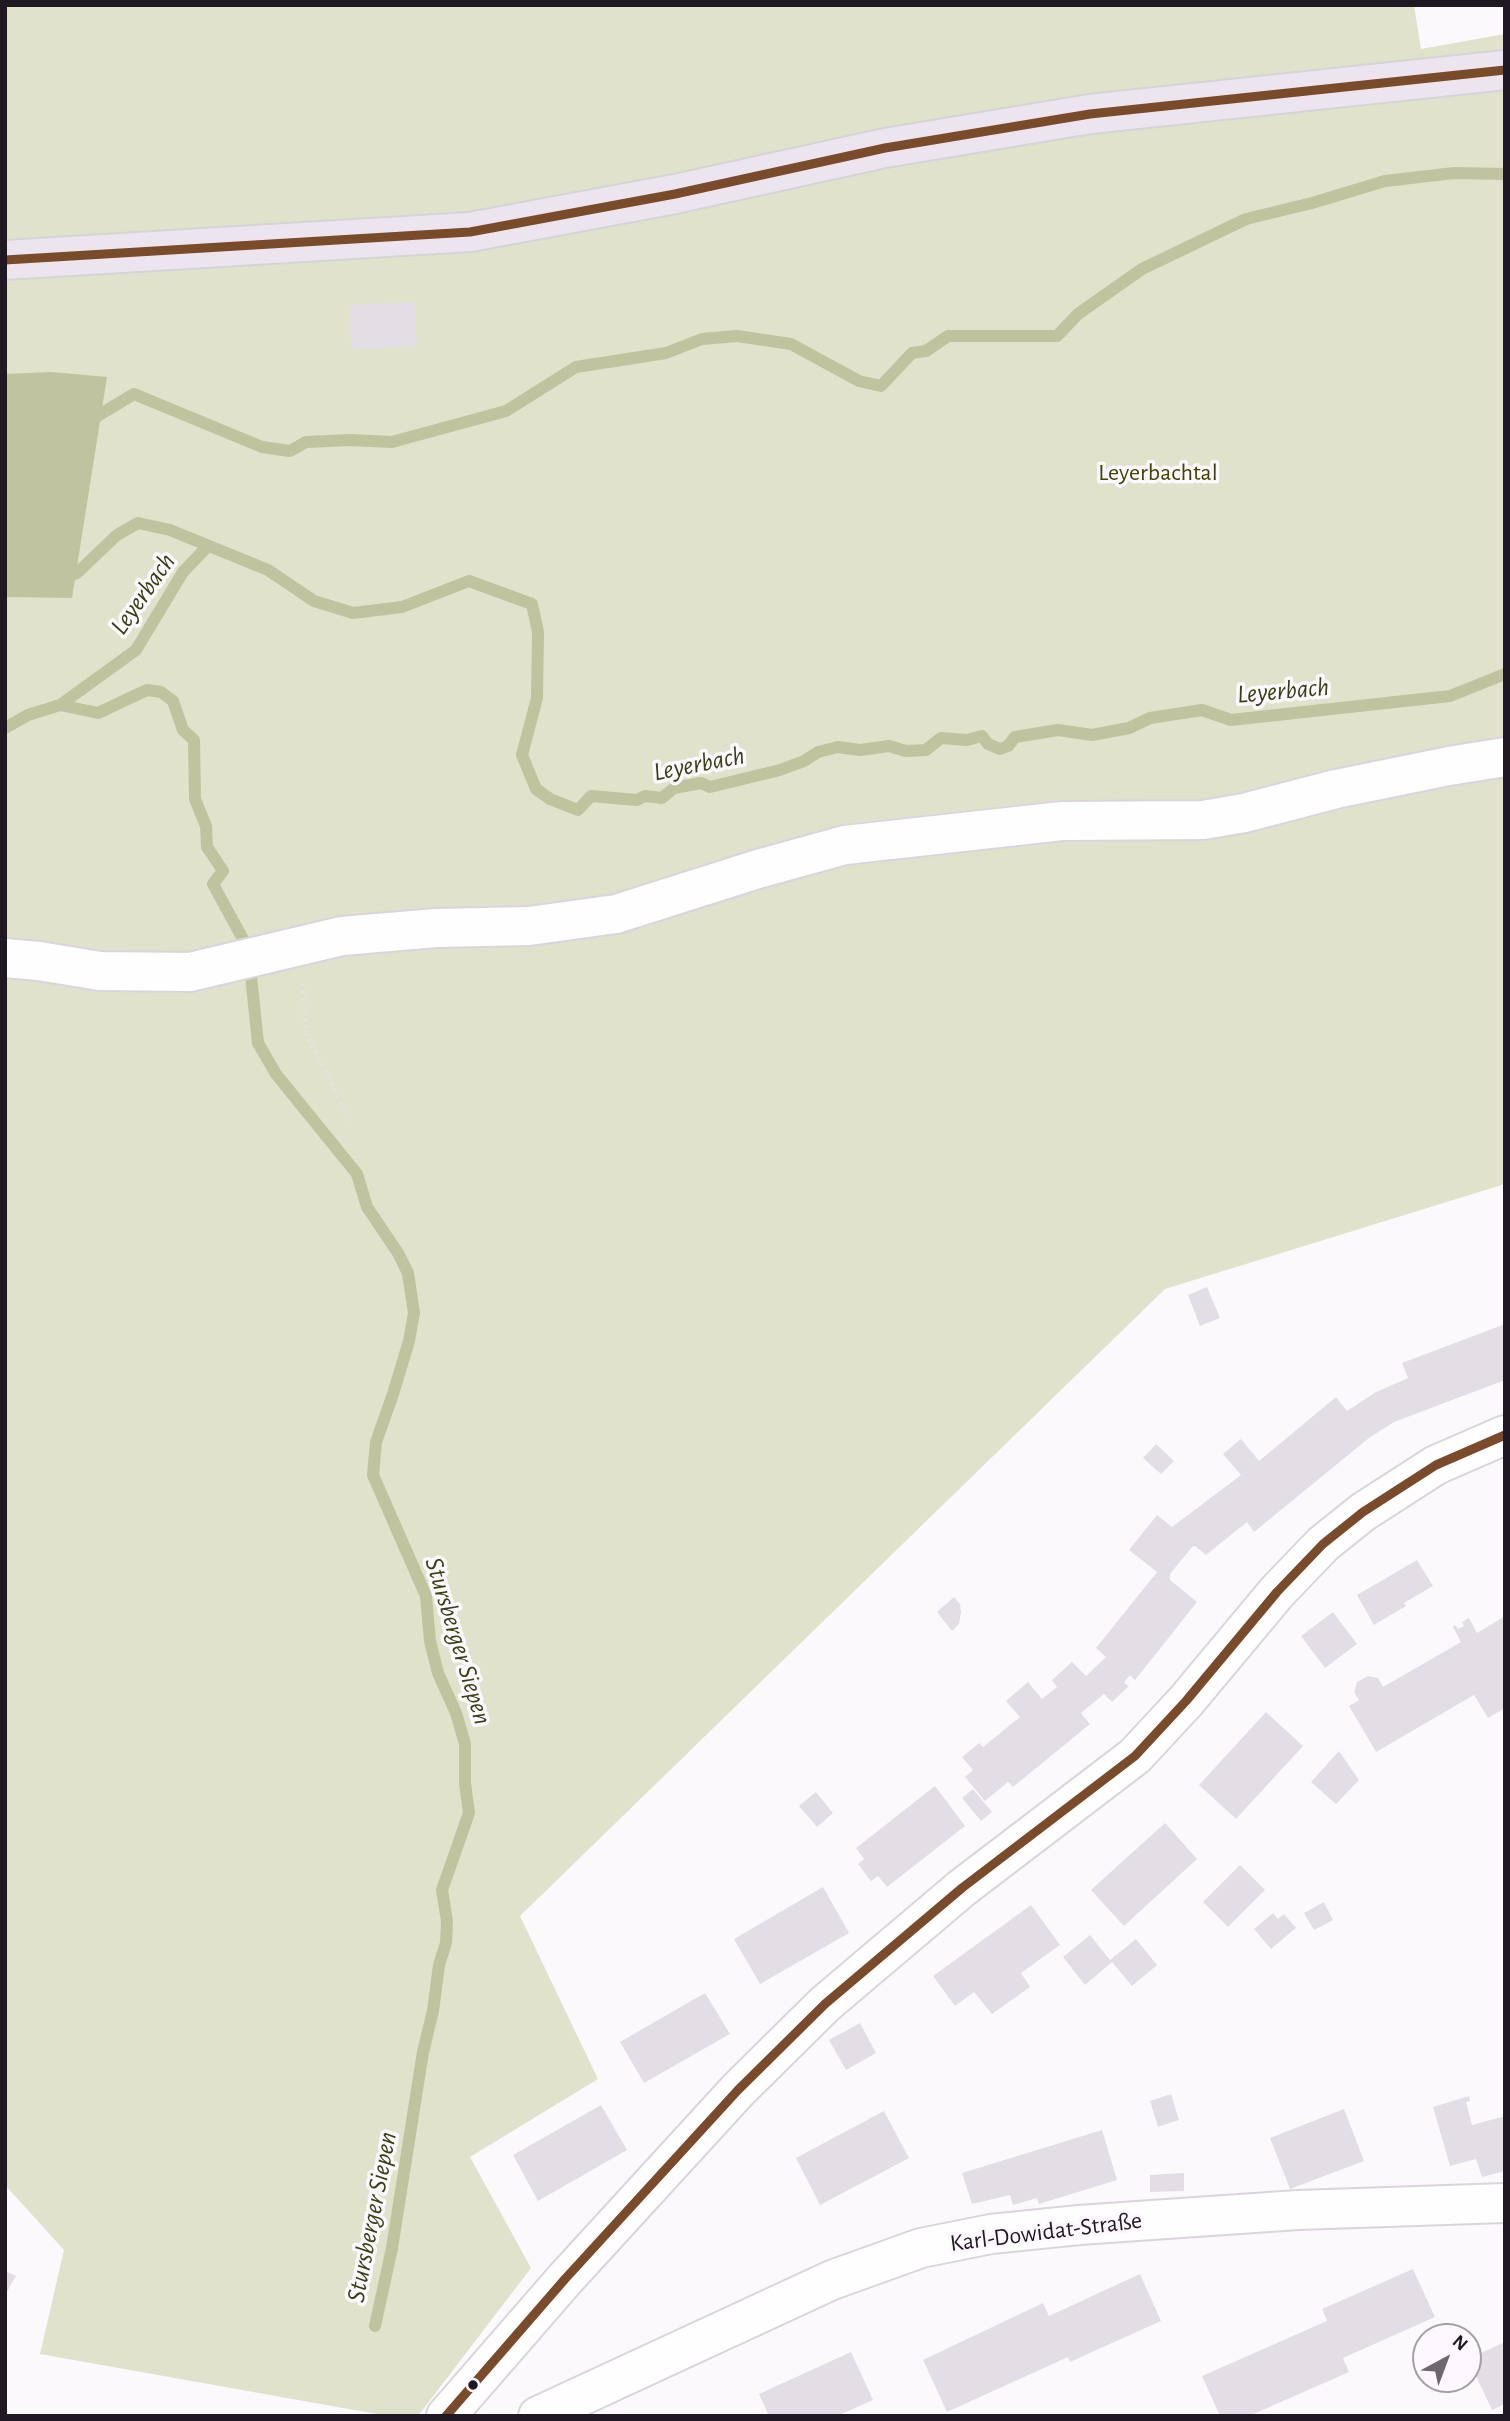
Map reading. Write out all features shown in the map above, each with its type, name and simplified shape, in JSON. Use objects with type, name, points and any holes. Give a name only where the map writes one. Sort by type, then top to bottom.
[{"type":"main road","points":[[5,260],[470,232],[675,194],[885,148],[1090,114],[1505,70]]},
{"type":"street","points":[[5,958],[100,971],[190,972],[342,936],[436,928],[529,926],[617,914],[758,869],[845,845],[1062,821],[1203,820],[1244,813],[1336,789],[1505,757]]},
{"type":"street","points":[[446,2416],[565,2279],[738,2090],[825,2004],[962,1888],[1135,1756],[1186,1701],[1277,1592],[1323,1544],[1363,1512],[1436,1465],[1505,1435]]},
{"type":"street","name":"Karl-Dowidat-Straße","points":[[538,2416],[832,2280],[921,2248],[991,2234],[1079,2225],[1311,2209],[1505,2203]]},
{"type":"path","points":[[307,945],[302,984],[307,1036],[350,1121]]},
{"type":"green space","name":"Leyerbachtal","points":[[5,5],[1414,5],[1421,49],[1505,34],[1505,1184],[1165,1289],[520,1916],[598,2079],[470,2157],[531,2268],[418,2416],[388,2416],[40,2354],[64,2250],[5,2185]]},
{"type":"shaded area","points":[[51,372],[107,377],[72,598],[5,597],[5,374]]},
{"type":"building","points":[[414,302],[417,346],[351,349],[350,305]]},
{"type":"building","points":[[1207,1287],[1220,1318],[1200,1326],[1188,1295]]},
{"type":"building","points":[[1505,1324],[1505,1380],[1394,1422],[1369,1438],[1254,1532],[1247,1522],[1206,1555],[1195,1546],[1192,1547],[1170,1574],[1170,1580],[1197,1602],[1135,1680],[1130,1675],[1124,1683],[1129,1686],[1112,1702],[1104,1694],[1081,1713],[1090,1724],[1013,1787],[1008,1782],[985,1801],[965,1777],[973,1770],[962,1757],[979,1743],[983,1747],[1020,1717],[1006,1701],[1028,1682],[1042,1699],[1057,1687],[1052,1680],[1072,1662],[1086,1676],[1106,1657],[1096,1648],[1157,1572],[1129,1550],[1157,1515],[1172,1527],[1241,1475],[1223,1454],[1241,1439],[1259,1461],[1336,1397],[1347,1411],[1376,1392],[1408,1378],[1402,1363]]},
{"type":"building","points":[[1156,1444],[1174,1461],[1161,1474],[1143,1458]]},
{"type":"building","points":[[1417,1560],[1433,1586],[1374,1625],[1357,1595]]},
{"type":"building","points":[[954,1597],[960,1604],[961,1612],[959,1624],[952,1631],[937,1612]]},
{"type":"building","points":[[1333,1612],[1357,1644],[1325,1668],[1301,1636]]},
{"type":"building","points":[[1505,1616],[1505,1708],[1488,1718],[1474,1695],[1376,1752],[1349,1706],[1359,1700],[1354,1692],[1357,1682],[1368,1676],[1378,1678],[1383,1687],[1461,1642],[1453,1627],[1455,1625],[1458,1629],[1464,1626],[1462,1622],[1469,1618],[1477,1633]]},
{"type":"building","points":[[1266,1712],[1303,1746],[1236,1819],[1199,1785]]},
{"type":"building","points":[[1339,1751],[1359,1780],[1336,1804],[1311,1782]]},
{"type":"building","points":[[935,1786],[965,1826],[887,1887],[878,1876],[871,1881],[858,1864],[864,1859],[856,1848]]},
{"type":"building","points":[[973,1789],[992,1812],[981,1821],[962,1798]]},
{"type":"building","points":[[816,1792],[833,1813],[817,1827],[799,1806]]},
{"type":"building","points":[[1165,1823],[1197,1859],[1124,1926],[1091,1890]]},
{"type":"building","points":[[1240,1865],[1265,1890],[1228,1927],[1203,1902]]},
{"type":"building","points":[[823,1887],[849,1933],[760,1984],[734,1939]]},
{"type":"building","points":[[1324,1902],[1333,1920],[1314,1930],[1304,1913]]},
{"type":"building","points":[[1031,1905],[1060,1945],[1021,1973],[1030,1987],[992,2014],[974,1992],[955,2006],[933,1976]]},
{"type":"building","points":[[1273,1913],[1278,1919],[1284,1914],[1296,1928],[1271,1949],[1254,1929]]},
{"type":"building","points":[[1090,1935],[1110,1960],[1136,1939],[1157,1965],[1132,1986],[1112,1962],[1085,1985],[1063,1957]]},
{"type":"building","points":[[705,1993],[730,2034],[644,2083],[620,2042]]},
{"type":"building","points":[[860,2023],[876,2053],[846,2070],[829,2040]]},
{"type":"building","points":[[1171,2094],[1179,2120],[1158,2127],[1150,2101]]},
{"type":"building","points":[[1469,2096],[1470,2101],[1466,2102],[1472,2125],[1505,2116],[1505,2171],[1482,2177],[1476,2159],[1450,2166],[1433,2107]]},
{"type":"building","points":[[601,2105],[627,2150],[538,2201],[513,2155]]},
{"type":"building","points":[[1344,2109],[1364,2161],[1290,2189],[1270,2138]]},
{"type":"building","points":[[884,2111],[909,2158],[820,2205],[796,2158]]},
{"type":"building","points":[[1102,2130],[1117,2180],[1039,2204],[1037,2198],[1013,2205],[1010,2195],[972,2204],[962,2173]]},
{"type":"building","points":[[1184,2173],[1184,2191],[1150,2192],[1150,2175]]},
{"type":"building","points":[[1413,2269],[1435,2317],[1422,2323],[1412,2323],[1412,2327],[1343,2358],[1349,2372],[1249,2416],[1220,2416],[1202,2376],[1327,2321],[1322,2309]]},
{"type":"building","points":[[5,2271],[16,2276],[5,2295]]},
{"type":"building","points":[[1140,2274],[1161,2321],[1070,2362],[1068,2357],[947,2412],[923,2360],[1043,2303],[1049,2316]]},
{"type":"building","points":[[1505,2342],[1505,2404],[1492,2410],[1482,2389],[1482,2353]]},
{"type":"building","points":[[851,2352],[873,2400],[837,2416],[769,2416],[759,2394]]},
{"type":"waterway","points":[[86,416],[94,418],[134,394],[262,447],[290,451],[306,442],[392,442],[506,411],[576,367],[666,353],[702,339],[737,336],[791,344],[859,381],[881,386],[912,353],[926,351],[948,336],[1057,336],[1078,314],[1142,269],[1246,219],[1385,181],[1454,173],[1505,174]]},
{"type":"waterway","name":"Leyerbach","points":[[60,578],[77,573],[117,535],[138,523],[170,530],[268,570],[314,601],[353,613],[402,607],[469,581],[532,604],[538,632],[537,698],[522,755],[536,789],[550,799],[578,810],[591,796],[637,800],[645,796],[662,798],[674,788],[701,783],[710,787],[780,770],[804,761],[818,752],[838,747],[860,750],[889,746],[906,751],[926,750],[941,738],[967,740],[982,736],[988,744],[1000,749],[1008,746],[1015,737],[1058,730],[1092,735],[1129,728],[1150,718],[1202,710],[1231,720],[1450,696],[1505,674]]},
{"type":"waterway","name":"Leyerbach","points":[[5,728],[28,715],[60,705],[136,650],[183,572],[208,546]]},
{"type":"waterway","name":"Stursberger Siepen","points":[[60,705],[98,713],[147,690],[161,692],[173,701],[183,730],[194,740],[195,799],[206,826],[207,847],[223,871],[213,884],[244,941]]},
{"type":"waterway","name":"Stursberger Siepen","points":[[251,976],[258,1043],[276,1074],[357,1174],[367,1207],[408,1273],[414,1313],[409,1341],[376,1442],[373,1475],[426,1596],[430,1641],[438,1673],[456,1713],[465,1744],[465,1783],[469,1813],[442,1890],[447,1921],[446,1943],[439,1965],[392,2248],[375,2326]]},
{"type":"transit line","points":[[5,260],[470,232],[675,194],[885,148],[1090,114],[1505,70]]},
{"type":"transit line","points":[[446,2416],[565,2279],[738,2090],[825,2004],[962,1888],[1135,1756],[1186,1701],[1277,1592],[1323,1544],[1363,1512],[1436,1465],[1505,1435]]}]
